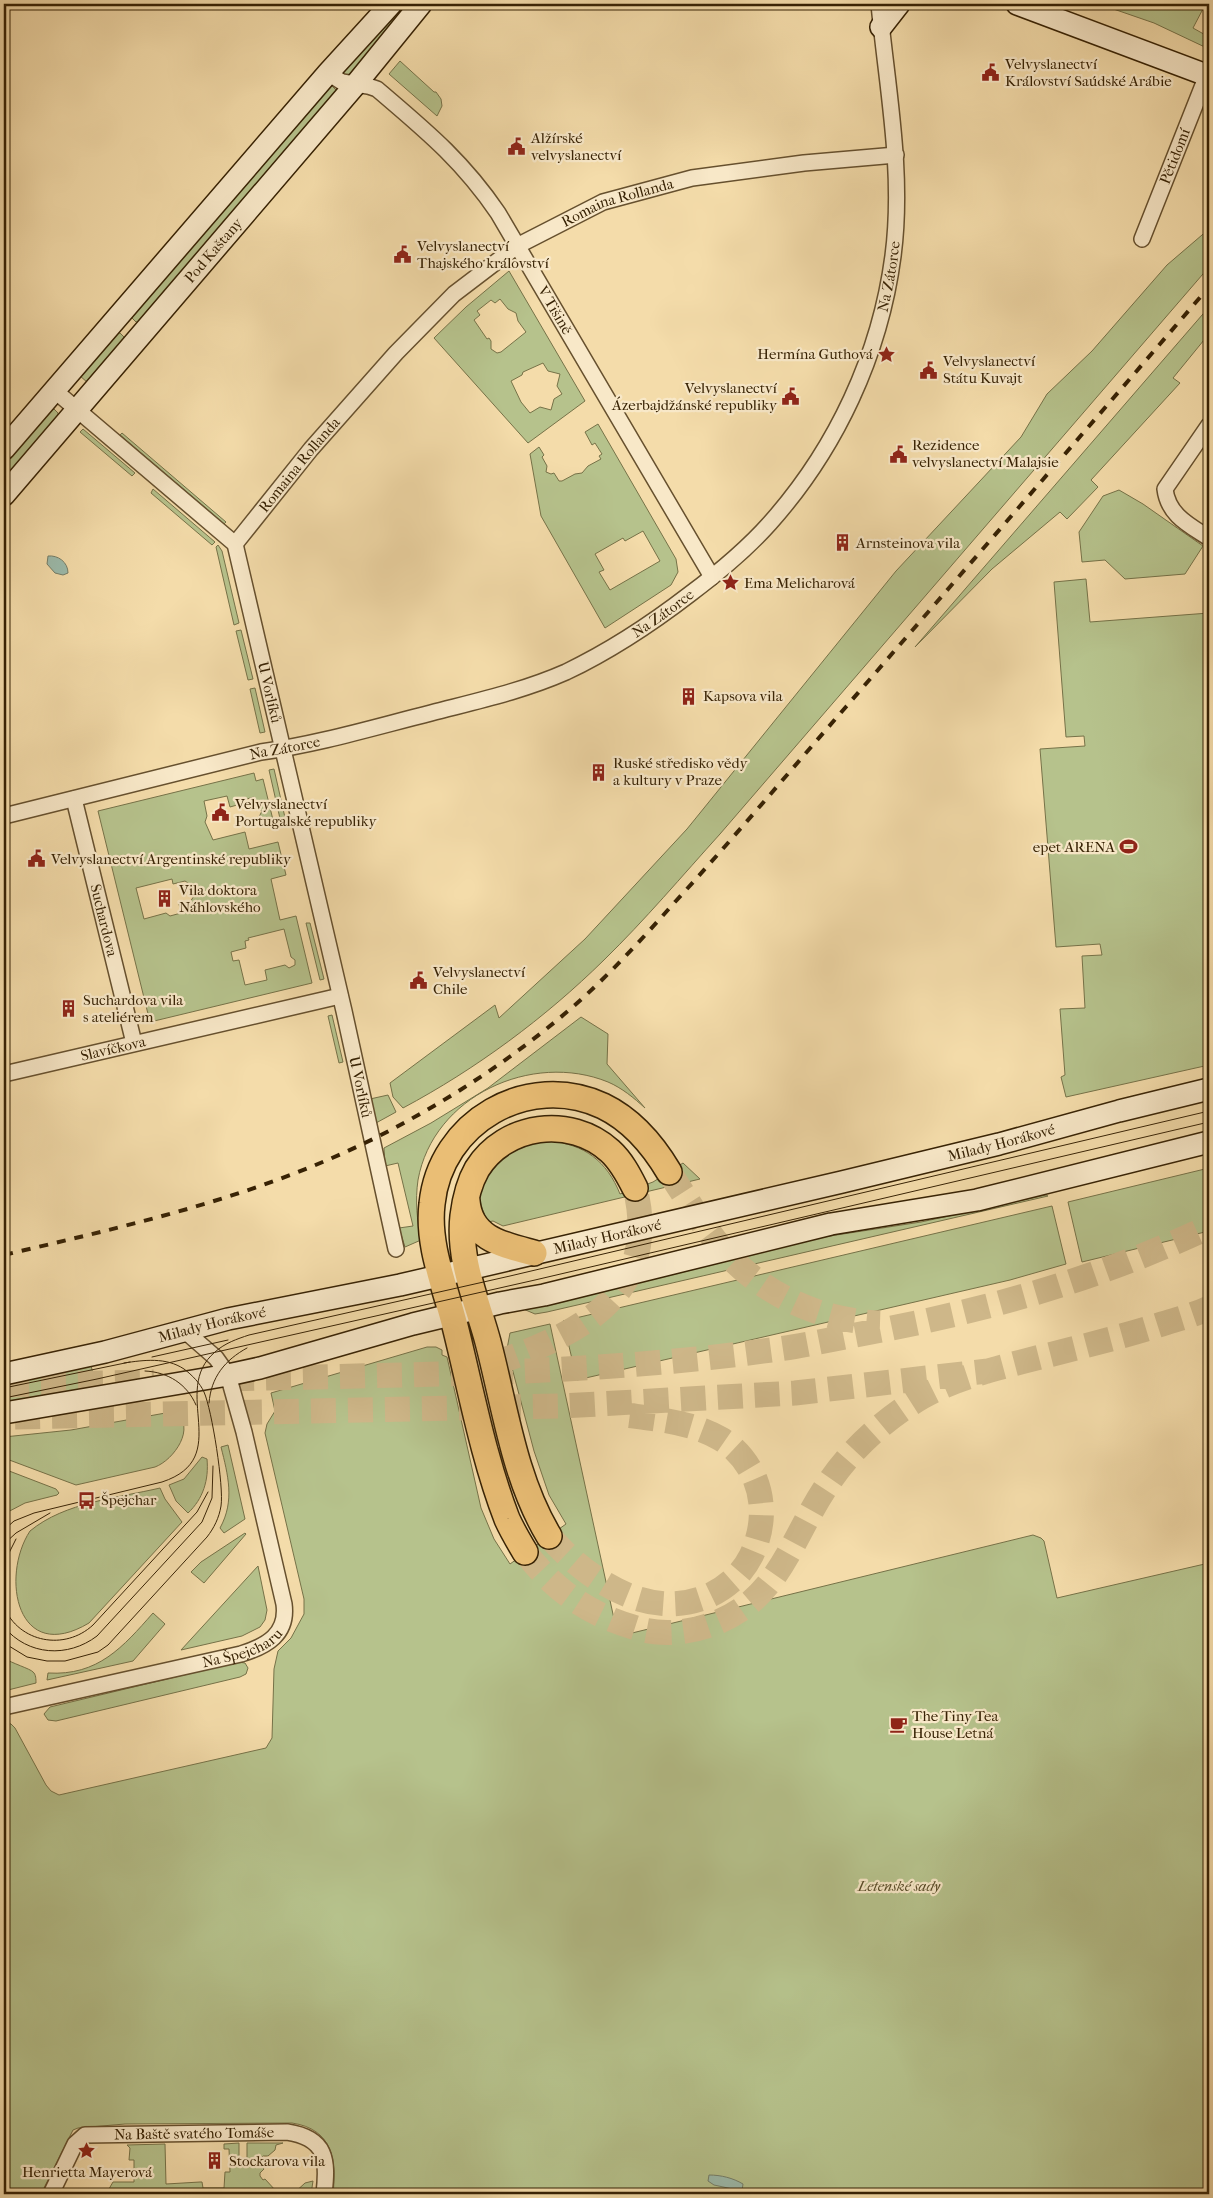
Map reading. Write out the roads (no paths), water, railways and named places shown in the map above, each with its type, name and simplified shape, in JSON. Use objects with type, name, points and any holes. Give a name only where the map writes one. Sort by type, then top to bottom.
[{"type":"highway","points":[[525,1552],[508,1520],[492,1474],[452,1314],[440,1276],[431,1227],[432,1203],[437,1178],[457,1140],[478,1120],[504,1104],[532,1096],[559,1095],[573,1096],[603,1106],[616,1114],[640,1134],[669,1172]]},
{"type":"highway","points":[[549,1536],[532,1506],[521,1475],[478,1308],[466,1269],[462,1225],[467,1198],[477,1170],[494,1150],[520,1134],[550,1129],[575,1132],[599,1143],[620,1162],[635,1188]]},
{"type":"highway","points":[[467,1198],[473,1222],[484,1235],[502,1244],[534,1253]]},
{"type":"main road","name":"Pod Kaštany","points":[[4,449],[328,73],[391,4]]},
{"type":"main road","name":"Pod Kaštany","points":[[4,495],[356,84],[421,4]]},
{"type":"main road","points":[[881,27],[899,4]]},
{"type":"main road","points":[[1017,4],[1208,75]]},
{"type":"main road","name":"Milady Horákové","points":[[4,1374],[43,1367],[244,1315],[440,1276],[980,1148],[1119,1110],[1209,1089]]},
{"type":"main road","points":[[4,1413],[228,1375],[452,1314],[544,1295],[831,1224],[977,1200],[1209,1142]]},
{"type":"street","name":"Na Zátorce","points":[[4,816],[261,752],[301,747],[514,691],[555,676],[602,654],[669,611],[744,550],[792,497],[832,439],[848,407],[872,346],[887,293],[896,222],[898,186],[878,4]]},
{"type":"street","name":"V Tišině","points":[[328,73],[342,82],[377,89],[437,140],[467,170],[482,189],[712,577]]},
{"type":"street","name":"Pětidomí","points":[[1142,239],[1208,75]]},
{"type":"street","name":"Romaina Rollanda","points":[[235,544],[311,449],[396,353],[454,294],[517,246],[603,202],[692,178],[804,162],[896,155]]},
{"type":"street","points":[[54,390],[235,544]]},
{"type":"street","points":[[1209,426],[1165,488],[1166,496],[1173,512],[1209,538]]},
{"type":"street","name":"U Vorlíků","points":[[235,544],[340,996],[396,1249]]},
{"type":"street","name":"Suchardova","points":[[74,799],[134,1043]]},
{"type":"street","name":"Slavíčkova","points":[[4,1074],[340,996]]},
{"type":"street","points":[[185,1331],[216,1358],[228,1375]]},
{"type":"street","name":"Na Špejcharu","points":[[4,1707],[241,1654],[268,1643],[280,1632],[284,1619],[284,1604],[241,1419],[228,1375]]},
{"type":"street","name":"Na Baště svatého Tomáše","points":[[51,2194],[75,2144],[85,2135],[287,2132],[309,2138],[319,2147],[326,2162],[324,2194]]},
{"type":"tunnel","points":[[669,1172],[719,1245],[752,1277],[771,1290],[812,1310],[834,1317],[880,1323]]},
{"type":"tunnel","points":[[493,1364],[524,1353],[582,1324],[606,1305],[624,1283],[636,1257],[640,1225],[635,1188]]},
{"type":"tunnel","points":[[229,1379],[568,1369],[703,1358],[791,1347],[943,1317],[1033,1294],[1121,1264],[1209,1227]]},
{"type":"tunnel","points":[[525,1552],[547,1578],[573,1599],[617,1622],[642,1630],[660,1632],[689,1631],[707,1626],[732,1615],[751,1602],[767,1586],[792,1548],[815,1505],[837,1471],[870,1435],[909,1405],[946,1385],[970,1376],[1127,1335],[1209,1308]]},
{"type":"tunnel","points":[[15,1417],[562,1406],[795,1393],[988,1371]]},
{"type":"tunnel","points":[[4,1385],[154,1382]]},
{"type":"tunnel","points":[[549,1536],[564,1552],[600,1581],[620,1592],[642,1600],[663,1604],[686,1603],[708,1596],[733,1580],[747,1563],[758,1537],[761,1508],[755,1479],[741,1456],[721,1439],[697,1428],[684,1424],[619,1414]]},
{"type":"tram line","points":[[4,1530],[14,1521],[34,1513],[162,1482],[183,1471],[195,1457],[199,1441],[198,1385],[203,1368],[219,1349],[249,1335],[510,1276],[1209,1111]]},
{"type":"tram line","points":[[4,1398],[97,1379],[535,1280],[1209,1122]]},
{"type":"tram line","points":[[152,1357],[228,1340]]},
{"type":"tram line","points":[[209,1403],[210,1394],[220,1370],[232,1358],[247,1348]]},
{"type":"tram line","points":[[4,1643],[27,1657],[47,1661],[65,1661],[98,1652],[108,1645],[207,1537],[216,1523],[221,1506],[221,1483],[214,1431],[204,1392],[196,1379],[177,1365],[147,1360],[124,1363]]},
{"type":"tram line","points":[[4,1388],[130,1362]]},
{"type":"tram line","points":[[145,1371],[161,1374],[176,1380],[187,1391],[196,1405]]},
{"type":"tram line","points":[[4,1627],[25,1644],[49,1651],[74,1648],[97,1636],[202,1522],[212,1498],[213,1466]]},
{"type":"tram line","points":[[4,1607],[20,1629],[31,1635],[56,1640],[82,1633],[93,1625],[197,1512],[208,1492]]},
{"type":"tram line","points":[[4,1544],[16,1533],[50,1513]]},
{"type":"tram line","points":[[4,1563],[16,1539]]},
{"type":"railway","points":[[4,1255],[167,1215],[272,1182],[324,1161],[375,1138],[425,1111],[503,1062],[540,1034],[601,980],[639,942],[696,879],[1209,287]]},
{"type":"place","name":"Velvyslanectví Království Saúdské Arábie","points":[[991,73]]},
{"type":"place","name":"Alžírské velvyslanectví","points":[[517,147]]},
{"type":"place","name":"Velvyslanectví Thajského království","points":[[403,255]]},
{"type":"place","name":"Hermína Guthová","points":[[887,354]]},
{"type":"place","name":"Velvyslanectví Státu Kuvajt","points":[[929,370]]},
{"type":"place","name":"Velvyslanectví Ázerbajdžánské republiky","points":[[791,397]]},
{"type":"place","name":"Rezidence velvyslanectví Malajsie","points":[[898,454]]},
{"type":"place","name":"Arnsteinova vila","points":[[842,543]]},
{"type":"place","name":"Ema Melicharová","points":[[730,583]]},
{"type":"place","name":"Kapsova vila","points":[[689,696]]},
{"type":"place","name":"Ruské středisko vědy a kultury v Praze","points":[[599,772]]},
{"type":"place","name":"Velvyslanectví Portugalské republiky","points":[[221,813]]},
{"type":"place","name":"epet ARENA","points":[[1129,847]]},
{"type":"place","name":"Velvyslanectví Argentinské republiky","points":[[37,859]]},
{"type":"place","name":"Vila doktora Náhlovského","points":[[165,899]]},
{"type":"place","name":"Velvyslanectví Chile","points":[[419,981]]},
{"type":"place","name":"Suchardova vila s ateliérem","points":[[69,1009]]},
{"type":"place","name":"Špejchar","points":[[87,1500]]},
{"type":"place","name":"The Tiny Tea House Letná","points":[[898,1725]]},
{"type":"place","name":"Henrietta Mayerová","points":[[87,2151]]},
{"type":"place","name":"Stockarova vila","points":[[215,2161]]},
{"type":"park label","name":"Letenské sady","points":[[899,1886]]}]
